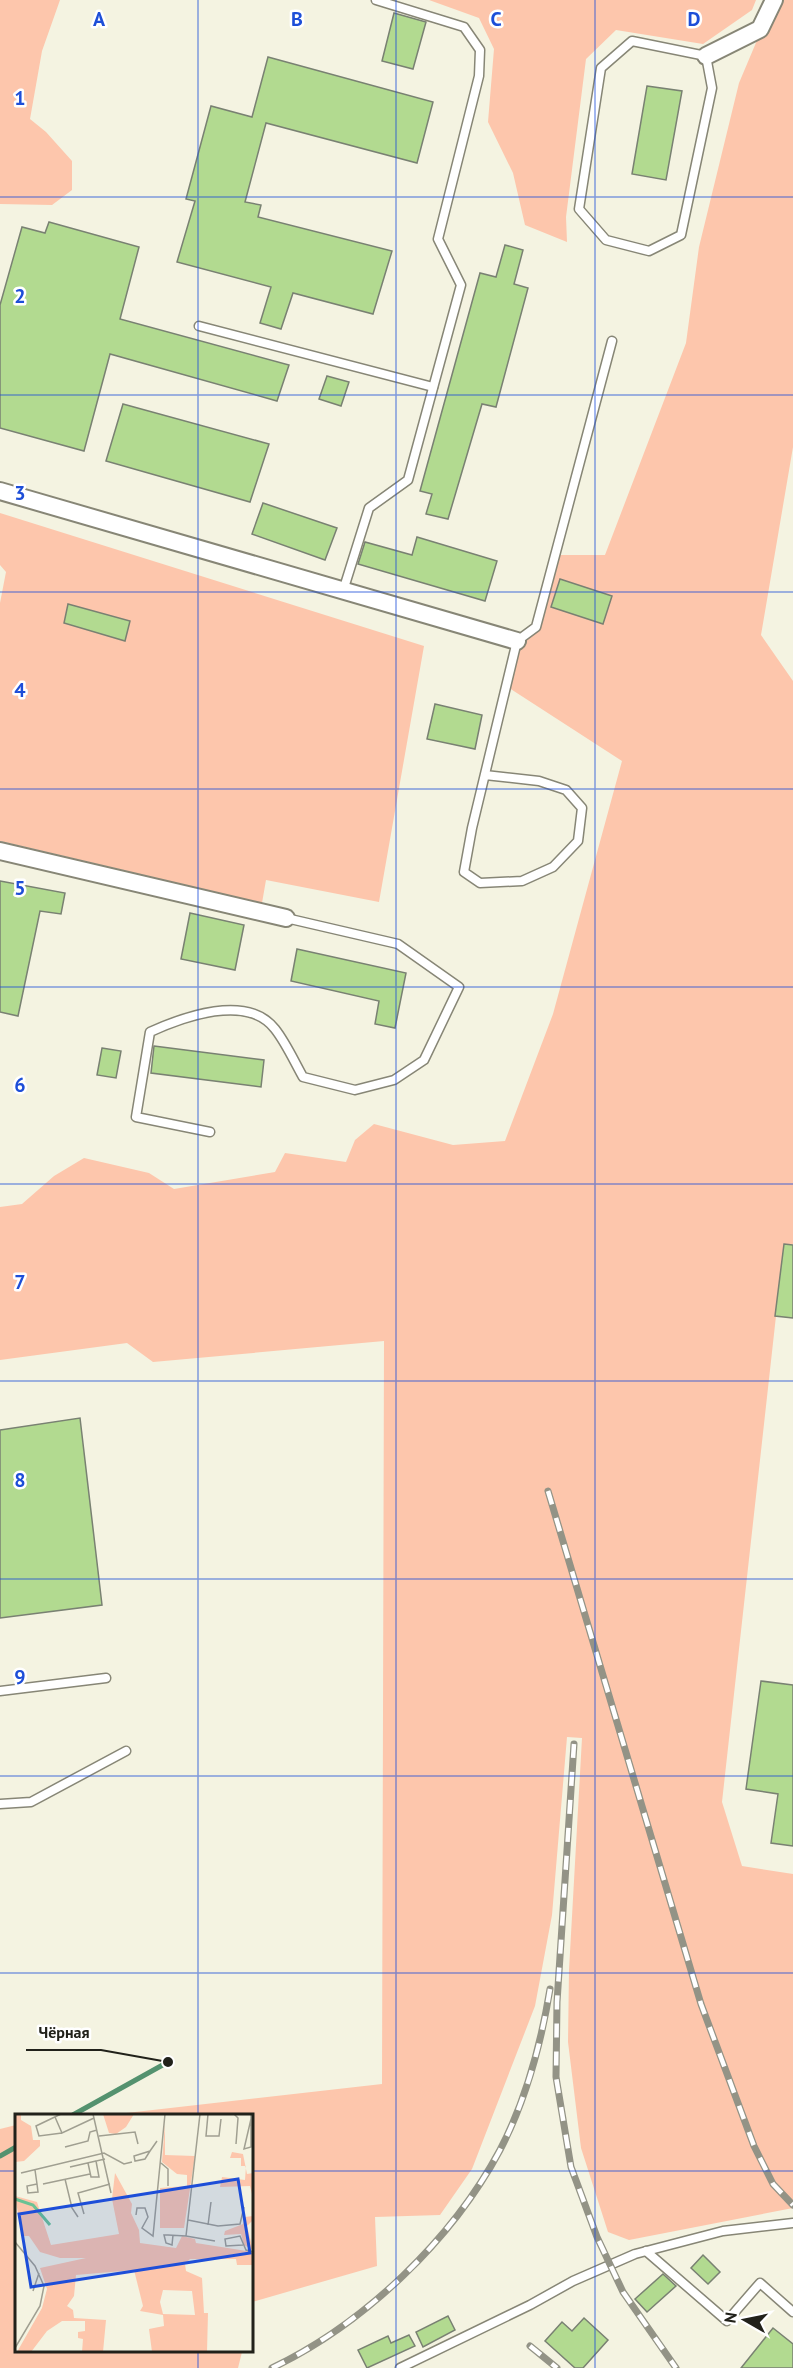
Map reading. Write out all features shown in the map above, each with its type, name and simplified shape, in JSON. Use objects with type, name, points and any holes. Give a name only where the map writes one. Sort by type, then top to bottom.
[{"type":"street","points":[[706,56],[760,29],[774,0]]},
{"type":"street","points":[[0,491],[517,641]]},
{"type":"street","points":[[0,851],[286,918]]},
{"type":"lane","points":[[343,591],[369,508],[408,480],[461,285],[438,238],[479,76],[480,50],[464,27],[376,0]]},
{"type":"lane","points":[[632,41],[706,56],[712,88],[681,235],[649,251],[606,240],[579,209],[601,68],[632,41]]},
{"type":"lane","points":[[199,326],[433,387]]},
{"type":"lane","points":[[485,775],[539,781],[566,790],[582,808],[578,841],[553,867],[522,881],[480,883],[464,872],[472,828],[517,641],[536,627],[612,340]]},
{"type":"lane","points":[[210,1132],[136,1117],[150,1032],[181,1018],[215,1011],[252,1011],[274,1027],[303,1077],[355,1090],[394,1080],[424,1060],[459,987],[398,944],[286,918]]},
{"type":"lane","points":[[0,1691],[106,1678]]},
{"type":"lane","points":[[0,1804],[31,1802],[126,1751]]},
{"type":"lane","points":[[400,2368],[530,2306],[573,2281],[646,2251],[723,2231],[793,2223]]},
{"type":"lane","points":[[646,2251],[727,2321],[760,2283],[793,2312]]},
{"type":"shaded area","points":[[0,0],[60,0],[42,51],[30,119],[46,132],[72,161],[72,190],[52,205],[0,204]]},
{"type":"shaded area","points":[[429,0],[756,0],[752,10],[703,44],[616,30],[586,59],[566,217],[567,242],[525,225],[513,173],[488,122],[494,49],[479,18]]},
{"type":"shaded area","points":[[774,0],[793,0],[793,447],[761,635],[793,681],[793,1244],[784,1244],[722,1802],[742,1866],[793,1874],[793,2208],[629,2240],[608,2232],[581,2148],[568,2042],[569,1970],[582,1738],[567,1737],[552,1915],[535,2006],[472,2169],[440,2215],[375,2217],[377,2266],[254,2301],[254,2114],[118,2114],[382,2084],[384,1341],[153,1362],[127,1343],[0,1360],[0,1207],[22,1204],[54,1176],[84,1158],[149,1173],[174,1189],[275,1172],[285,1153],[346,1162],[355,1140],[374,1124],[453,1145],[505,1141],[553,1014],[622,761],[506,686],[517,641],[536,627],[555,555],[605,555],[686,343],[699,247],[739,83]]},
{"type":"shaded area","points":[[0,513],[424,646],[379,902],[266,880],[262,903],[0,841],[0,603],[6,572],[0,565]]},
{"type":"shaded area","points":[[15,2125],[15,2353],[242,2353],[238,2368],[0,2368],[0,2129]]},
{"type":"building","points":[[394,13],[426,22],[413,69],[382,61]]},
{"type":"building","points":[[268,57],[433,102],[417,163],[266,123],[245,202],[261,205],[258,217],[392,251],[373,314],[293,293],[281,329],[260,323],[271,287],[177,262],[195,201],[186,199],[211,106],[252,117]]},
{"type":"building","points":[[647,86],[682,91],[666,180],[632,174]]},
{"type":"building","points":[[49,222],[139,247],[120,319],[289,365],[277,401],[110,354],[84,451],[0,428],[0,305],[22,227],[45,233]]},
{"type":"building","points":[[505,245],[523,250],[514,284],[528,288],[496,407],[482,404],[448,519],[426,514],[432,494],[420,491],[480,273],[496,277]]},
{"type":"building","points":[[327,376],[349,382],[341,406],[319,399]]},
{"type":"building","points":[[123,404],[269,444],[250,502],[106,461]]},
{"type":"building","points":[[263,503],[337,528],[325,560],[252,534]]},
{"type":"building","points":[[417,537],[497,561],[485,601],[358,564],[365,542],[412,555]]},
{"type":"building","points":[[560,579],[612,596],[603,624],[551,607]]},
{"type":"building","points":[[68,604],[130,621],[125,641],[64,623]]},
{"type":"building","points":[[435,704],[482,715],[475,749],[427,739]]},
{"type":"building","points":[[0,881],[65,893],[61,914],[40,911],[18,1016],[0,1012]]},
{"type":"building","points":[[190,913],[244,925],[235,970],[181,959]]},
{"type":"building","points":[[297,949],[406,973],[395,1028],[375,1024],[379,1001],[291,981]]},
{"type":"building","points":[[154,1046],[264,1060],[261,1087],[151,1073]]},
{"type":"building","points":[[102,1048],[121,1051],[116,1078],[97,1075]]},
{"type":"building","points":[[784,1244],[793,1245],[793,1318],[775,1316]]},
{"type":"building","points":[[80,1418],[102,1605],[0,1618],[0,1430]]},
{"type":"building","points":[[761,1681],[793,1685],[793,1846],[771,1843],[778,1794],[746,1789]]},
{"type":"building","points":[[703,2255],[720,2272],[708,2284],[691,2268]]},
{"type":"building","points":[[663,2274],[676,2286],[647,2312],[635,2299]]},
{"type":"building","points":[[448,2316],[455,2330],[423,2347],[416,2332]]},
{"type":"building","points":[[584,2318],[608,2340],[583,2368],[575,2368],[545,2341],[562,2322],[572,2331]]},
{"type":"building","points":[[773,2328],[793,2344],[793,2368],[741,2368]]},
{"type":"building","points":[[409,2335],[415,2346],[367,2368],[358,2350],[388,2336],[391,2343]]},
{"type":"waterway","points":[[75,2114],[168,2062]]},
{"type":"waterway","points":[[0,2156],[15,2148]]},
{"type":"railway","points":[[548,1491],[701,2004],[754,2146],[773,2184],[793,2205]]},
{"type":"railway","points":[[574,1744],[557,2002],[556,2077],[571,2167],[597,2237],[623,2292],[676,2368]]},
{"type":"railway","points":[[272,2368],[340,2328],[372,2303],[403,2276],[457,2216],[500,2150],[518,2111],[537,2051],[550,1989]]},
{"type":"railway","points":[[530,2346],[557,2368]]},
{"type":"place","name":"Чёрная","points":[[168,2062]]}]
